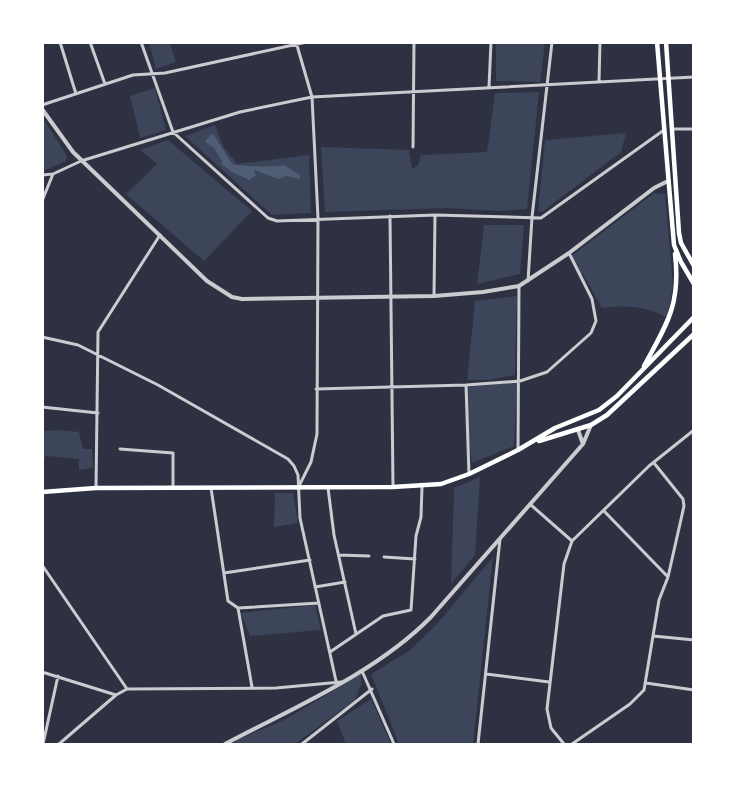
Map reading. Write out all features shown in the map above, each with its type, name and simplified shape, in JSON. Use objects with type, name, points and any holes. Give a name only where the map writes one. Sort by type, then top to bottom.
[{"type":"main road","points":[[642,370],[674,307],[677,279],[657,42]]},
{"type":"main road","points":[[666,42],[679,233],[681,243],[694,266]]},
{"type":"main road","points":[[674,245],[680,262],[694,284]]},
{"type":"main road","points":[[42,492],[96,488],[393,488],[441,484],[469,474],[534,442],[555,428],[599,410],[617,396],[694,317]]},
{"type":"main road","points":[[534,442],[578,430],[591,425],[607,415],[694,334]]},
{"type":"main road","points":[[585,415],[591,425]]},
{"type":"main road","points":[[574,420],[578,430]]},
{"type":"street","points":[[60,42],[76,94]]},
{"type":"street","points":[[90,42],[105,84]]},
{"type":"street","points":[[140,42],[153,73],[173,132],[268,218],[277,220],[435,215],[541,218],[664,130]]},
{"type":"street","points":[[42,105],[133,75],[165,74],[307,42]]},
{"type":"street","points":[[413,147],[414,42]]},
{"type":"street","points":[[489,87],[490,42]]},
{"type":"street","points":[[528,282],[532,218],[552,42]]},
{"type":"street","points":[[599,82],[600,42]]},
{"type":"street","points":[[297,44],[312,98],[318,218],[317,434],[315,450],[297,488]]},
{"type":"street","points":[[42,175],[53,174],[81,160],[240,112],[312,98],[694,77]]},
{"type":"street","points":[[42,109],[81,160],[207,281],[232,297],[253,300],[434,296],[483,292],[519,286],[528,282],[569,253],[654,188],[668,181]]},
{"type":"street","points":[[672,130],[694,129]]},
{"type":"street","points":[[42,201],[53,174]]},
{"type":"street","points":[[434,296],[435,215]]},
{"type":"street","points":[[390,216],[393,488]]},
{"type":"street","points":[[96,488],[98,332],[160,234]]},
{"type":"street","points":[[316,389],[466,385],[520,381],[547,372],[592,333],[596,321],[592,299],[569,253]]},
{"type":"street","points":[[518,450],[520,381],[519,286]]},
{"type":"street","points":[[42,337],[78,345],[97,354],[158,385],[288,459],[298,475],[297,488],[300,518],[338,681]]},
{"type":"street","points":[[466,385],[469,474]]},
{"type":"street","points":[[42,407],[98,413]]},
{"type":"street","points":[[225,744],[318,697],[338,681],[362,670],[407,640],[531,505],[583,444],[591,425]]},
{"type":"street","points":[[578,430],[583,444]]},
{"type":"street","points":[[564,744],[556,735],[548,718],[549,682],[564,564],[572,541],[654,463],[694,430]]},
{"type":"street","points":[[120,449],[173,453],[173,488]]},
{"type":"street","points":[[572,744],[638,697],[646,684],[660,600],[668,577],[684,506],[683,499],[654,463]]},
{"type":"street","points":[[330,652],[383,616],[411,610],[416,536],[421,517],[422,487]]},
{"type":"street","points":[[211,488],[228,601],[238,608],[319,603]]},
{"type":"street","points":[[328,488],[339,555],[356,634]]},
{"type":"street","points":[[531,505],[572,541]]},
{"type":"street","points":[[604,511],[668,577]]},
{"type":"street","points":[[478,744],[500,538]]},
{"type":"street","points":[[339,555],[369,556]]},
{"type":"street","points":[[384,557],[415,559]]},
{"type":"street","points":[[224,572],[310,560]]},
{"type":"street","points":[[42,565],[127,689]]},
{"type":"street","points":[[315,587],[345,582]]},
{"type":"street","points":[[238,608],[252,688]]},
{"type":"street","points":[[653,636],[694,640]]},
{"type":"street","points":[[362,670],[372,689],[394,744]]},
{"type":"street","points":[[42,672],[116,695]]},
{"type":"street","points":[[486,674],[549,682]]},
{"type":"street","points":[[43,744],[58,676]]},
{"type":"street","points":[[59,744],[116,695],[127,689],[284,688],[338,681]]},
{"type":"street","points":[[646,684],[694,690]]},
{"type":"street","points":[[302,744],[372,689]]},
{"type":"shaded area","points":[[149,43],[170,43],[176,62],[156,69]]},
{"type":"shaded area","points":[[496,43],[545,43],[540,82],[496,81]]},
{"type":"shaded area","points":[[155,88],[166,130],[140,138],[130,96]]},
{"type":"shaded area","points":[[539,92],[527,209],[499,211],[446,208],[325,212],[321,147],[409,150],[412,169],[418,165],[421,155],[487,152],[495,93]]},
{"type":"shaded area","points":[[43,118],[67,156],[66,161],[43,171]]},
{"type":"shaded area","points":[[215,125],[223,146],[237,164],[309,155],[311,213],[272,215],[185,136]]},
{"type":"shaded area","points":[[626,133],[621,152],[542,212],[538,211],[545,140]]},
{"type":"shaded area","points":[[211,134],[214,135],[232,164],[242,166],[284,165],[300,175],[300,179],[286,176],[279,179],[254,170],[256,175],[249,180],[234,173],[221,164],[222,161],[214,148],[205,142]]},
{"type":"shaded area","points":[[168,140],[252,211],[204,261],[126,194],[157,164],[140,150]]},
{"type":"shaded area","points":[[654,193],[665,194],[673,285],[668,315],[666,317],[635,307],[602,308],[583,274],[580,275],[570,257]]},
{"type":"shaded area","points":[[484,225],[524,225],[520,274],[477,284]]},
{"type":"shaded area","points":[[517,296],[515,375],[488,380],[467,380],[475,301]]},
{"type":"shaded area","points":[[517,382],[514,446],[472,463],[467,428],[467,387]]},
{"type":"shaded area","points":[[43,431],[79,432],[83,449],[92,449],[93,468],[79,470],[79,459],[46,456],[43,461]]},
{"type":"shaded area","points":[[480,477],[475,555],[451,584],[454,488]]},
{"type":"shaded area","points":[[275,493],[293,493],[298,523],[274,527]]},
{"type":"shaded area","points":[[493,557],[473,744],[399,744],[371,674],[409,651],[437,624]]},
{"type":"shaded area","points":[[315,605],[321,630],[250,636],[241,613]]},
{"type":"shaded area","points":[[361,674],[361,685],[355,700],[295,744],[234,744],[237,740],[286,719]]},
{"type":"shaded area","points":[[371,699],[391,744],[346,744],[337,721]]}]
